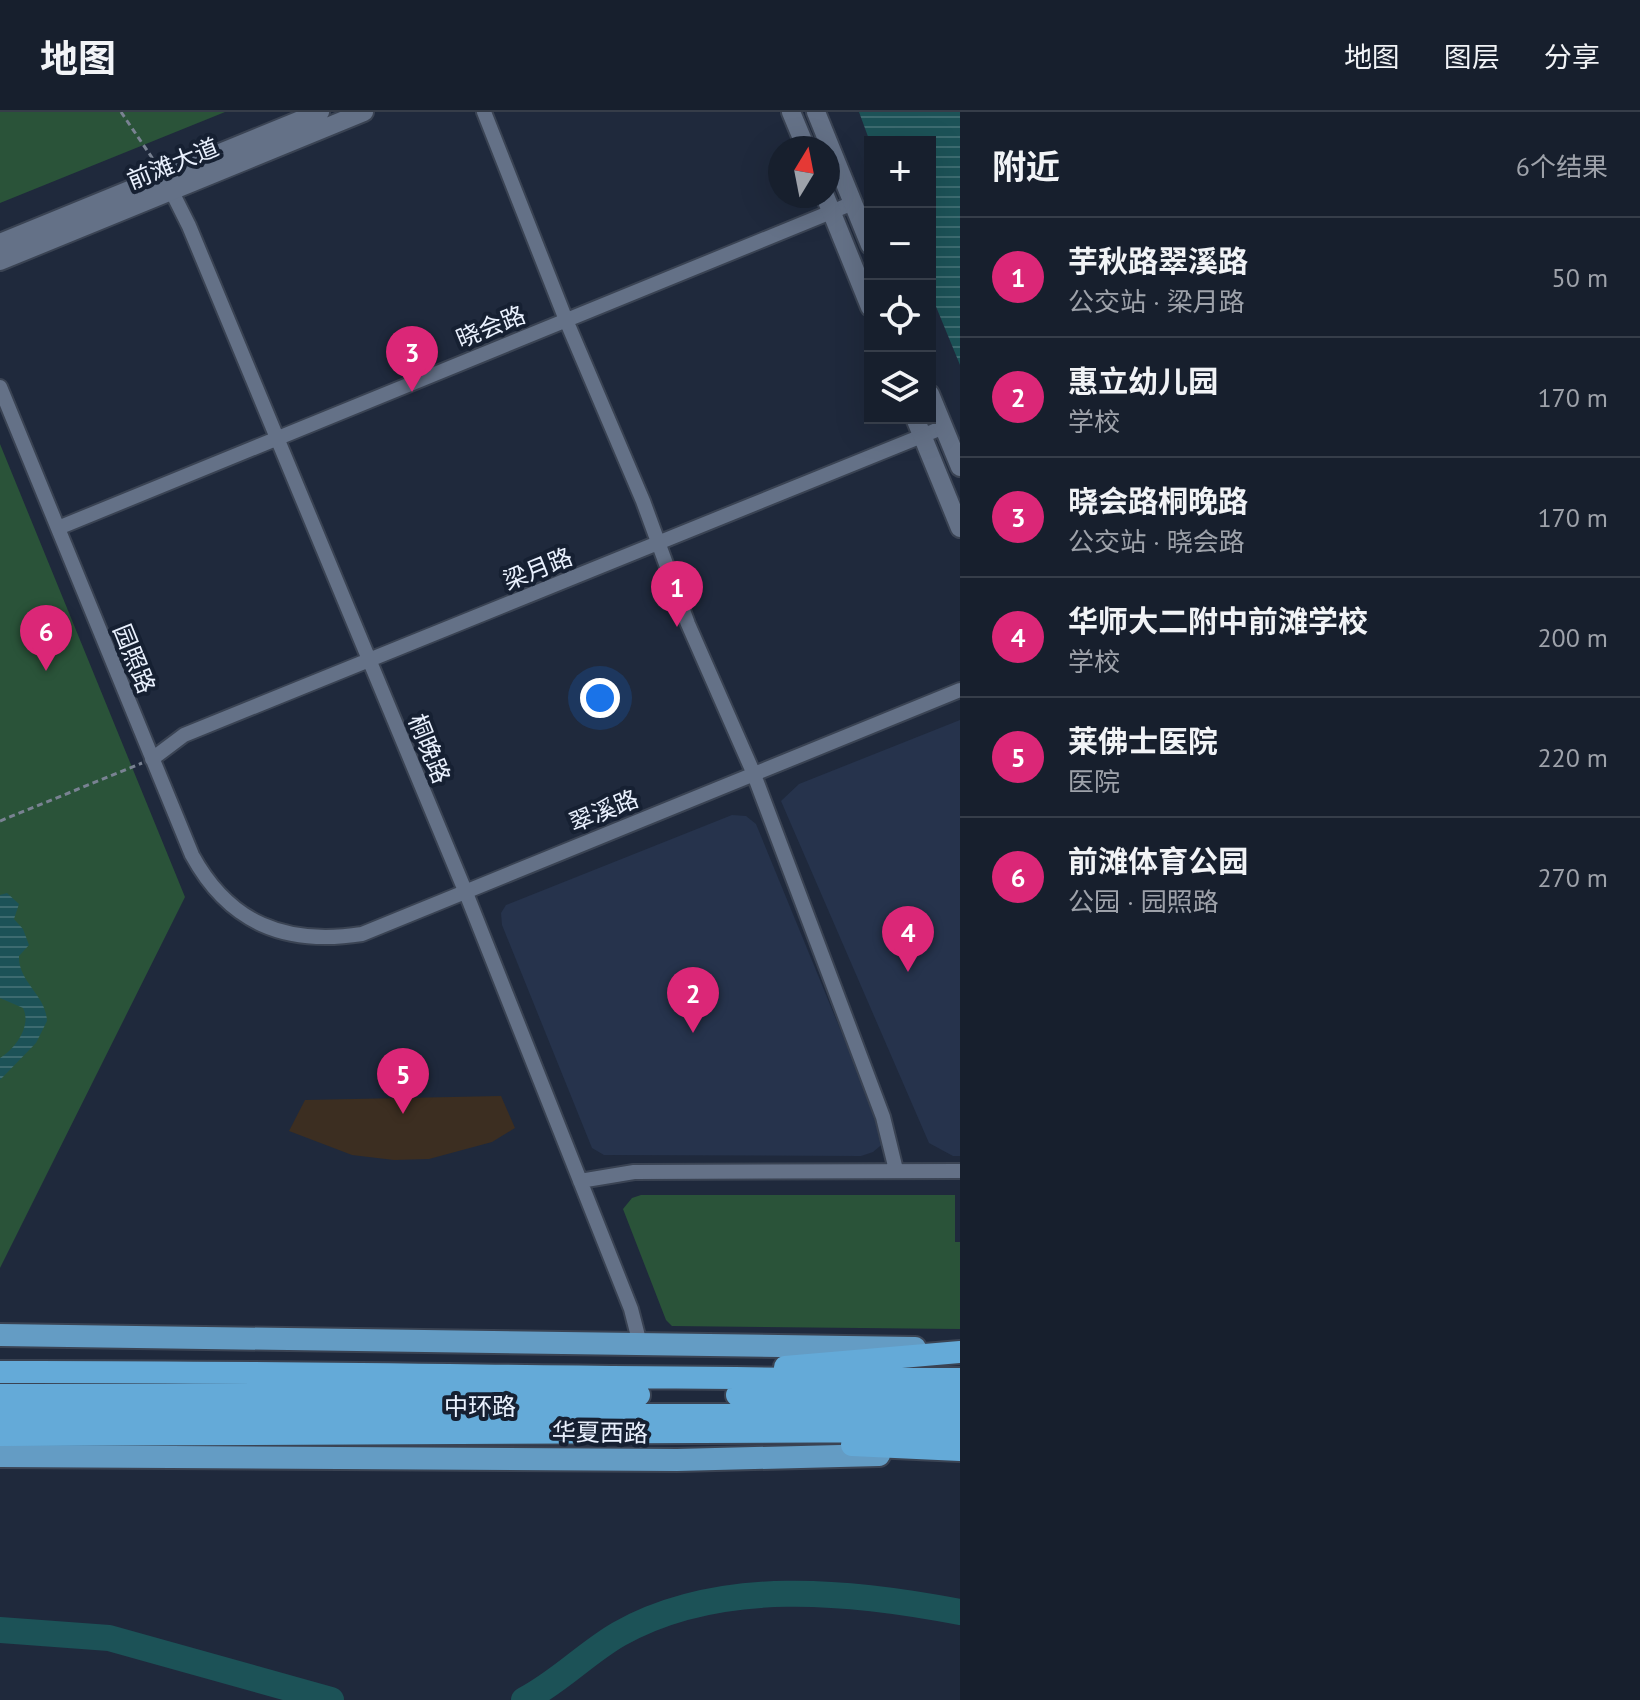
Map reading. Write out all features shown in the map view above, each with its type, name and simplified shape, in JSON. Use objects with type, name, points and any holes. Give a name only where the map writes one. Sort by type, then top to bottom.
[{"type":"highway","points":[[629,1380],[960,1350]]},
{"type":"highway","name":"中环路","points":[[0,1372],[351,1373],[629,1380],[960,1379]]},
{"type":"highway","name":"中环路","points":[[0,1395],[960,1396]]},
{"type":"highway","name":"中环路","points":[[0,1415],[960,1415]]},
{"type":"highway","name":"中环路","points":[[0,1435],[935,1431],[960,1428]]},
{"type":"highway","points":[[599,1433],[960,1452]]},
{"type":"main road","points":[[0,1335],[960,1350]]},
{"type":"main road","name":"华夏西路","points":[[0,1456],[677,1460],[960,1452]]},
{"type":"street","name":"前滩大道","points":[[0,261],[320,112]]},
{"type":"street","name":"前滩大道","points":[[0,243],[364,112]]},
{"type":"street","points":[[484,112],[657,544],[753,772],[883,1117],[896,1170]]},
{"type":"street","points":[[791,112],[801,136]]},
{"type":"street","points":[[816,112],[864,230]]},
{"type":"street","name":"桐晚路","points":[[167,183],[189,226],[466,893],[631,1309],[640,1344]]},
{"type":"street","name":"晓会路","points":[[840,204],[853,203]]},
{"type":"street","name":"晓会路","points":[[58,528],[566,320],[819,208]]},
{"type":"street","points":[[830,208],[864,292]]},
{"type":"street","name":"园照路","points":[[0,387],[152,759],[205,878],[236,912],[260,924]]},
{"type":"street","points":[[936,408],[960,467]]},
{"type":"street","points":[[919,427],[960,528]]},
{"type":"street","name":"梁月路","points":[[152,759],[184,735],[657,544],[919,427],[944,427]]},
{"type":"street","name":"翠溪路","points":[[260,924],[311,938],[362,934],[960,690]]},
{"type":"street","points":[[580,1181],[634,1172],[960,1171]]},
{"type":"path","points":[[121,112],[167,183]]},
{"type":"path","points":[[0,821],[152,759]]},
{"type":"shaded area","points":[[0,112],[225,112],[0,203]]},
{"type":"shaded area","points":[[859,112],[960,112],[960,365],[936,307],[936,136],[868,136]]},
{"type":"shaded area","points":[[0,444],[185,897],[0,1268]]},
{"type":"shaded area","points":[[960,720],[960,1156],[953,1156],[929,1143],[781,801],[799,784]]},
{"type":"shaded area","points":[[732,815],[746,816],[756,824],[886,1141],[873,1152],[861,1156],[604,1155],[592,1148],[502,925],[501,913],[506,905]]},
{"type":"shaded area","points":[[7,893],[19,904],[14,919],[23,929],[29,945],[19,956],[20,965],[42,1004],[47,1021],[36,1043],[0,1080],[0,1058],[16,1043],[25,1022],[23,1008],[0,998],[0,895]]},
{"type":"shaded area","points":[[501,1096],[515,1128],[492,1142],[429,1159],[394,1160],[352,1155],[289,1131],[305,1100]]},
{"type":"shaded area","points":[[641,1195],[955,1195],[955,1242],[960,1242],[960,1329],[672,1326],[666,1320],[623,1209],[632,1198]]},
{"type":"waterway","points":[[524,1700],[619,1634],[658,1616],[700,1604],[743,1596],[831,1595],[960,1612]]},
{"type":"waterway","points":[[0,1630],[109,1638],[331,1700]]},
{"type":"place","name":"晓会路桐晚路","points":[[412,392]]},
{"type":"place","name":"芋秋路翠溪路","points":[[677,627]]},
{"type":"place","name":"前滩体育公园","points":[[46,671]]},
{"type":"place","name":"华师大二附中前滩学校","points":[[908,972]]},
{"type":"place","name":"惠立幼儿园","points":[[693,1033]]},
{"type":"place","name":"莱佛士医院","points":[[403,1114]]}]
